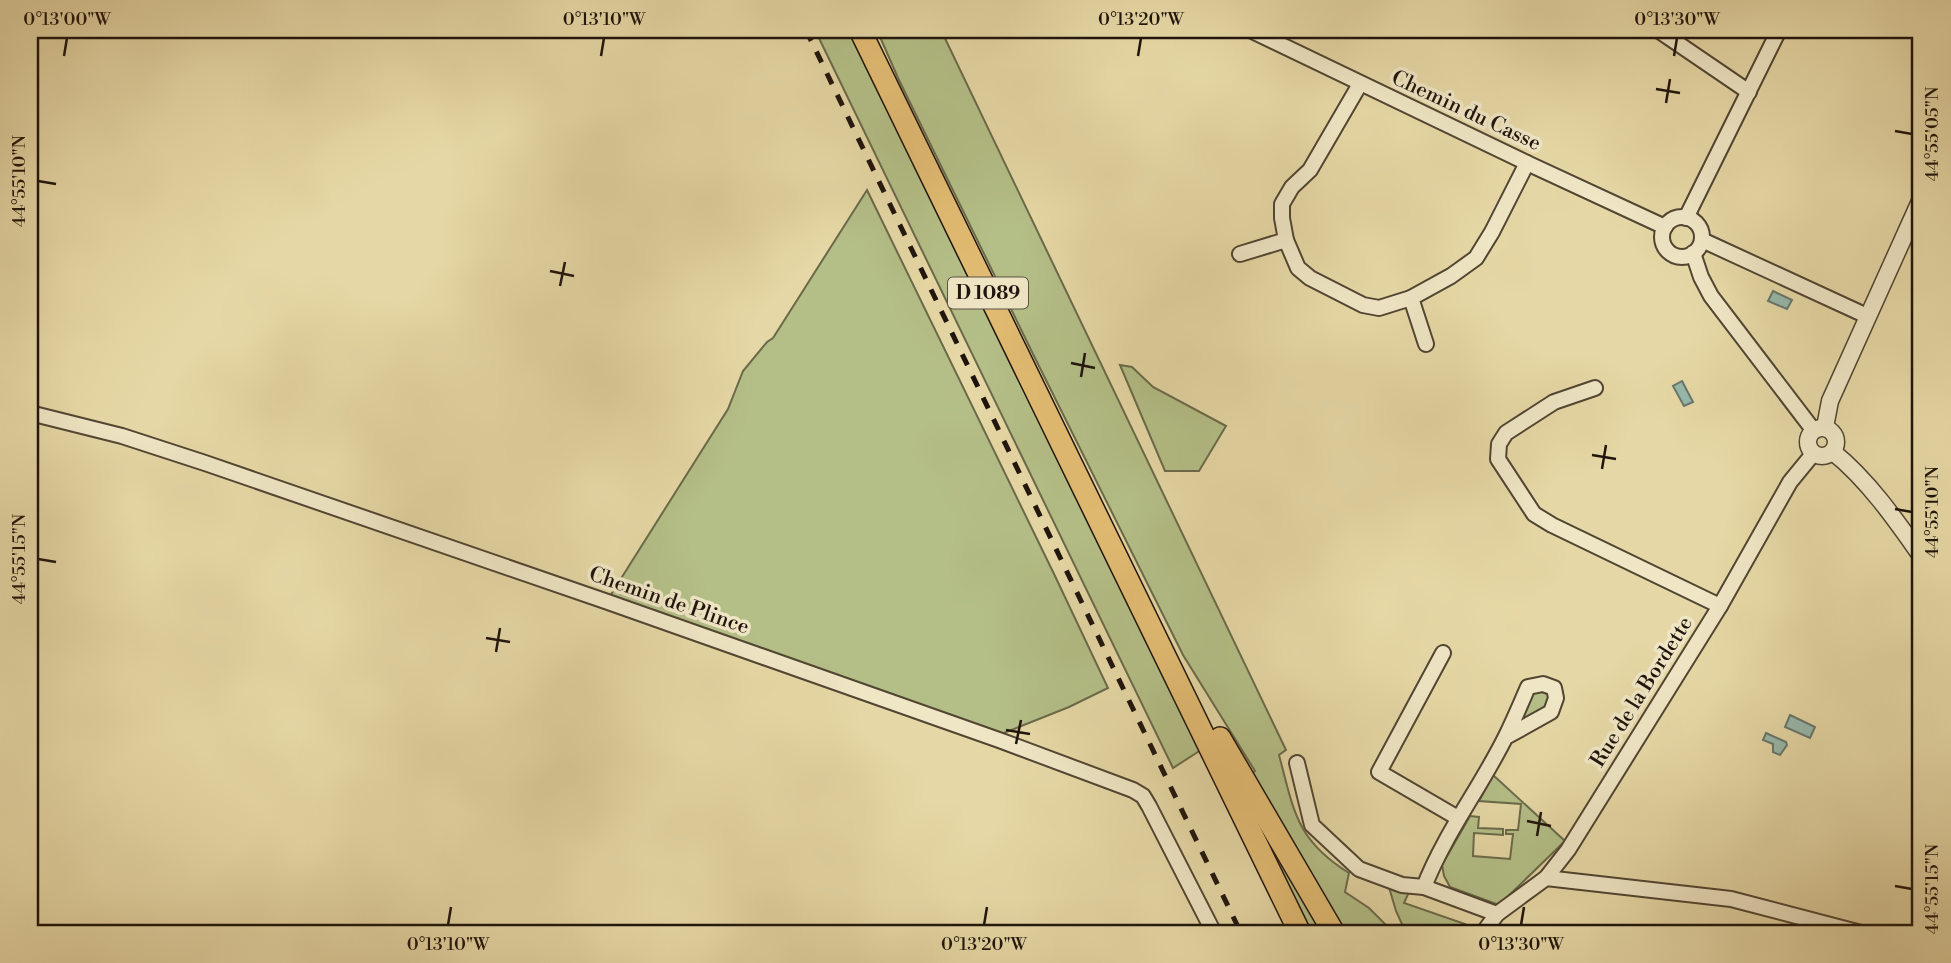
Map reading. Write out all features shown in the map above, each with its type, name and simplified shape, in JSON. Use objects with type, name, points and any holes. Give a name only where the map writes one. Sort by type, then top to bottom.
[{"type":"main road","name":"D 1089","points":[[860,30],[1300,933]]},
{"type":"main road","name":"D 1089","points":[[1136,594],[1334,933]]},
{"type":"street","name":"Chemin du Casse","points":[[1250,30],[1665,227]]},
{"type":"street","points":[[1658,30],[1749,92]]},
{"type":"street","points":[[1686,218],[1779,30]]},
{"type":"street","points":[[1360,84],[1310,170],[1292,187],[1282,204],[1286,240],[1298,268],[1310,278],[1363,305],[1379,308],[1411,298],[1451,276],[1476,258],[1527,163]]},
{"type":"street","points":[[1693,253],[1701,277],[1712,296],[1819,429],[1835,437],[1833,452],[1824,457],[1813,454],[1808,446],[1808,438],[1819,429],[1921,199]]},
{"type":"street","points":[[1686,218],[1699,227],[1702,240],[1693,253],[1681,257],[1668,251],[1662,240],[1665,227],[1672,220],[1686,218]]},
{"type":"street","points":[[1240,254],[1286,240]]},
{"type":"street","points":[[1702,240],[1867,316]]},
{"type":"street","points":[[1411,298],[1426,344]]},
{"type":"street","points":[[1595,388],[1554,402],[1506,433],[1499,444],[1498,459],[1534,514],[1720,606]]},
{"type":"street","name":"Chemin de Plince","points":[[30,413],[122,436],[218,467],[618,605],[1133,790],[1143,796],[1149,806],[1214,933]]},
{"type":"street","points":[[1833,452],[1852,467],[1921,555]]},
{"type":"street","name":"Rue de la Bordette","points":[[1483,933],[1497,914],[1546,878],[1568,850],[1720,606],[1790,482],[1813,454]]},
{"type":"street","points":[[1443,653],[1379,772],[1458,818]]},
{"type":"street","points":[[1424,887],[1458,818],[1506,737]]},
{"type":"street","points":[[1297,763],[1312,825],[1359,869],[1402,885],[1424,887],[1497,914]]},
{"type":"street","points":[[1546,878],[1731,899],[1861,933]]},
{"type":"green space","points":[[815,30],[852,30],[1201,750],[1173,768]]},
{"type":"green space","points":[[877,30],[941,30],[1286,750],[1279,755],[1300,823],[1318,849],[1349,873],[1345,892],[1369,908],[1394,933],[1341,933],[1249,775],[1255,771],[1183,655],[1033,354]]},
{"type":"green space","points":[[867,190],[1108,688],[999,735],[610,596],[728,409],[743,371],[773,338]]},
{"type":"green space","points":[[1120,365],[1132,367],[1153,387],[1226,426],[1199,471],[1165,471]]},
{"type":"green space","points":[[1539,689],[1549,692],[1548,704],[1526,720],[1521,718],[1534,692]]},
{"type":"green space","points":[[1493,775],[1565,841],[1499,905],[1450,887],[1442,865],[1470,816],[1479,817],[1478,828],[1503,829],[1503,835],[1474,833],[1473,856],[1510,859],[1513,834],[1506,834],[1506,830],[1518,830],[1521,804],[1479,801]]},
{"type":"green space","points":[[1235,778],[1325,933],[1310,933]]},
{"type":"green space","points":[[1388,884],[1410,890],[1404,903],[1465,924],[1459,933],[1406,933]]},
{"type":"shaded area","points":[[1773,291],[1792,300],[1787,309],[1768,301]]},
{"type":"shaded area","points":[[1682,381],[1693,402],[1684,406],[1673,386]]},
{"type":"shaded area","points":[[1790,715],[1815,727],[1810,738],[1785,727]]},
{"type":"shaded area","points":[[1766,733],[1786,742],[1787,745],[1780,755],[1773,752],[1773,744],[1763,740]]},
{"type":"railway","points":[[806,30],[1241,933]]}]
